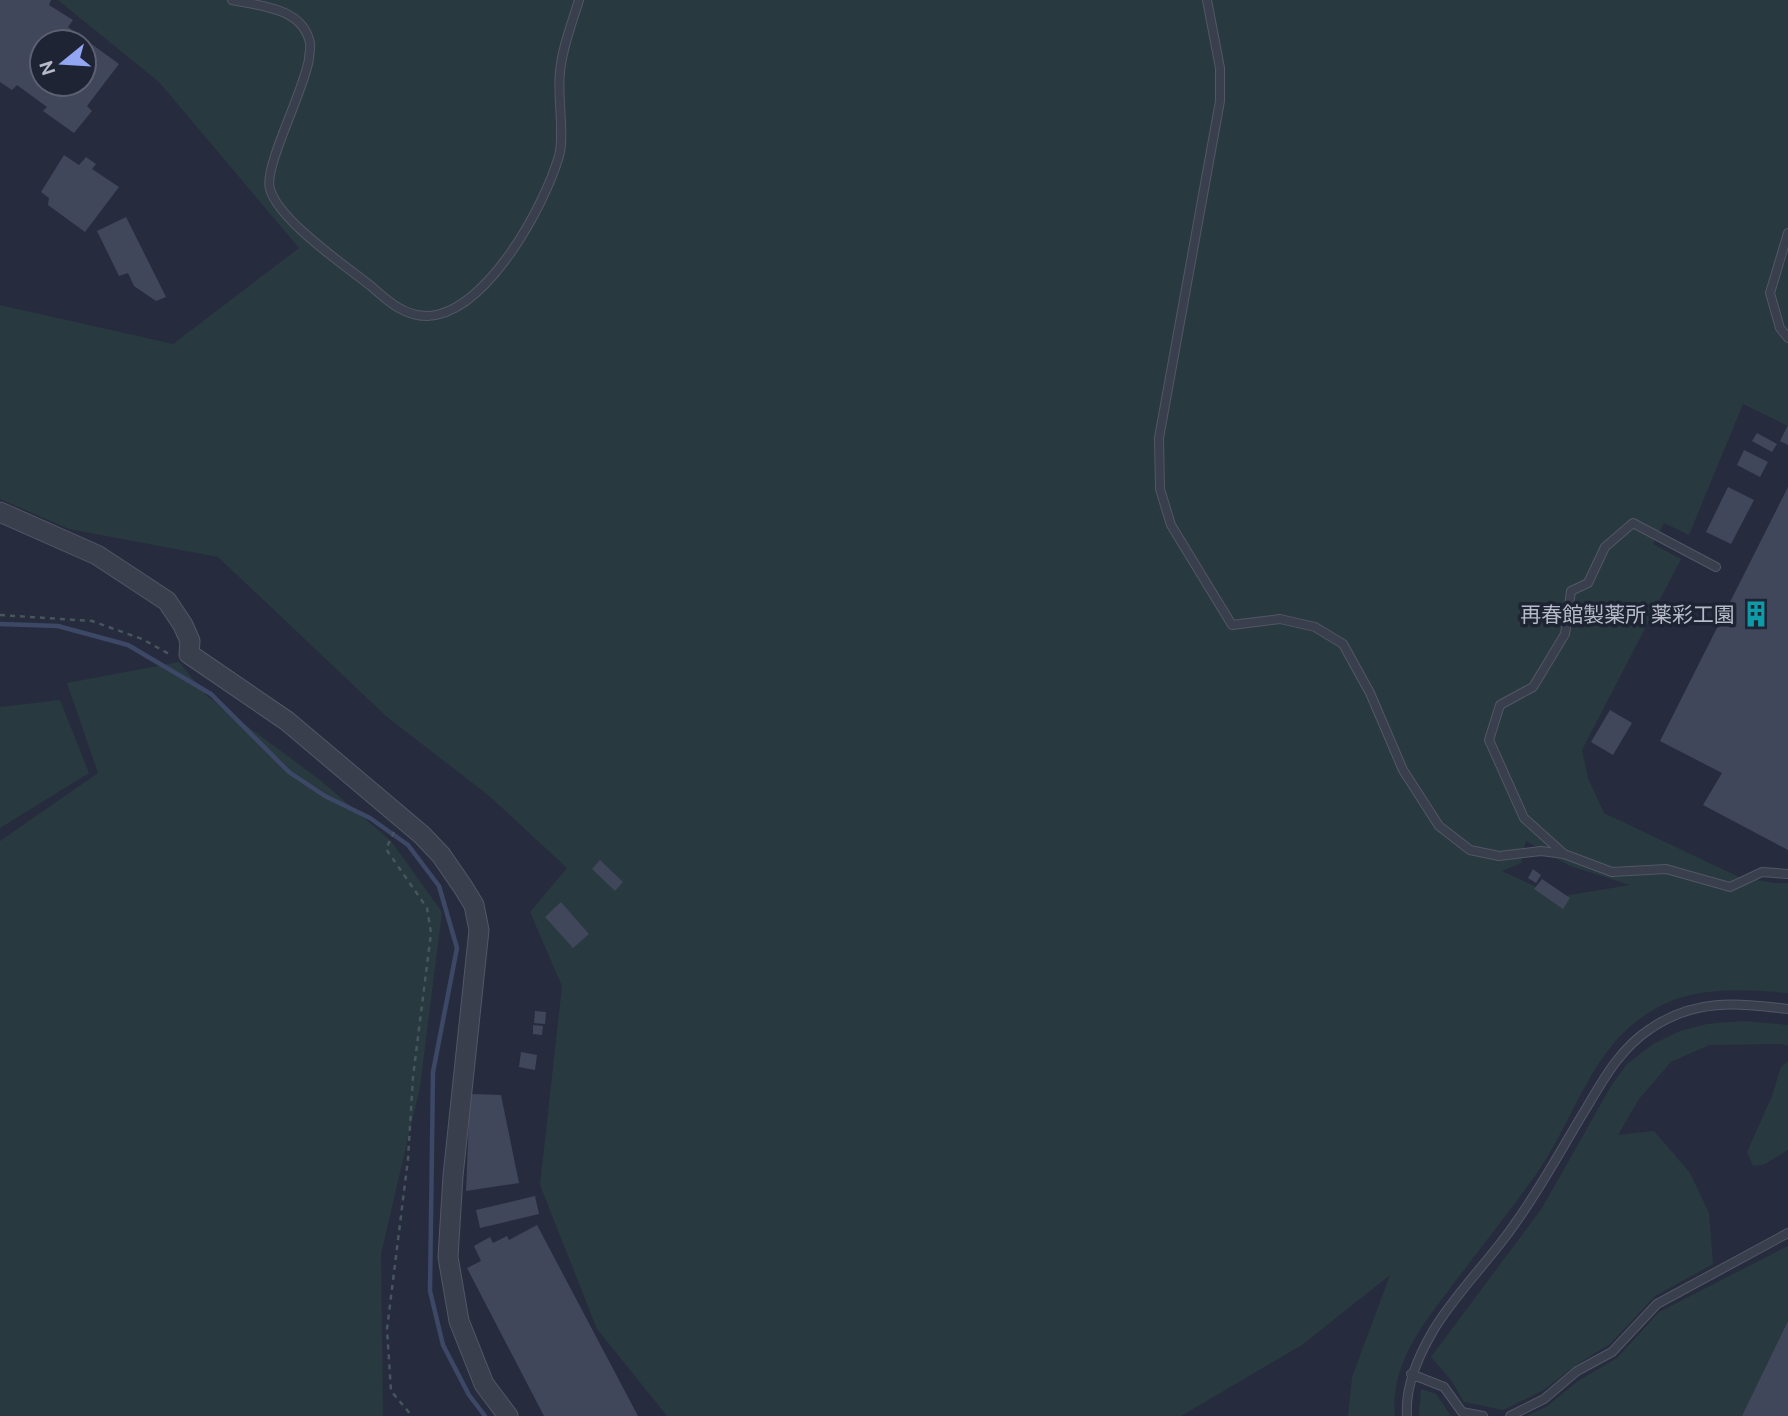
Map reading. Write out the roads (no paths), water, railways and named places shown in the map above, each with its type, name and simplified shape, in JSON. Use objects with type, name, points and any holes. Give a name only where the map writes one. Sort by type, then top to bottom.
[{"type":"street","points":[[0,512],[97,555],[167,601],[190,641],[189,654],[286,721],[422,835],[441,855],[474,905],[479,930],[453,1176],[449,1257],[459,1321],[484,1384],[508,1416]]},
{"type":"lane","points":[[232,0],[284,11],[304,28],[310,45],[306,75],[269,169],[270,190],[276,204],[310,238],[401,310],[425,316],[444,313],[475,295],[519,241],[538,207],[560,154],[559,71],[579,0]]},
{"type":"lane","points":[[1208,0],[1220,68],[1220,101],[1159,438],[1160,489],[1171,525],[1232,625],[1280,619],[1315,627],[1343,644],[1370,693],[1403,770],[1439,826],[1470,850],[1499,856],[1541,852],[1564,854],[1612,872],[1666,869],[1730,887],[1762,872],[1788,874]]},
{"type":"lane","points":[[1788,233],[1770,293],[1780,328],[1788,338]]},
{"type":"lane","points":[[1564,854],[1524,818],[1489,740],[1500,705],[1533,687],[1565,634],[1571,591],[1588,583],[1605,547],[1633,523],[1716,567]]},
{"type":"lane","points":[[1406,1416],[1411,1374],[1434,1329],[1515,1224],[1608,1071],[1627,1047],[1651,1028],[1692,1007],[1715,1004],[1754,1005],[1788,1010]]},
{"type":"lane","points":[[1510,1416],[1544,1399],[1577,1371],[1612,1352],[1657,1304],[1788,1233]]},
{"type":"lane","points":[[1411,1374],[1444,1387],[1462,1412],[1483,1416]]},
{"type":"waterway","points":[[0,624],[58,626],[128,645],[211,694],[289,772],[325,796],[370,818],[408,845],[439,886],[457,948],[433,1072],[430,1291],[443,1345],[469,1395],[485,1416]]},
{"type":"place","name":"再春館製薬所 薬彩工園","points":[[1756,614]]}]
